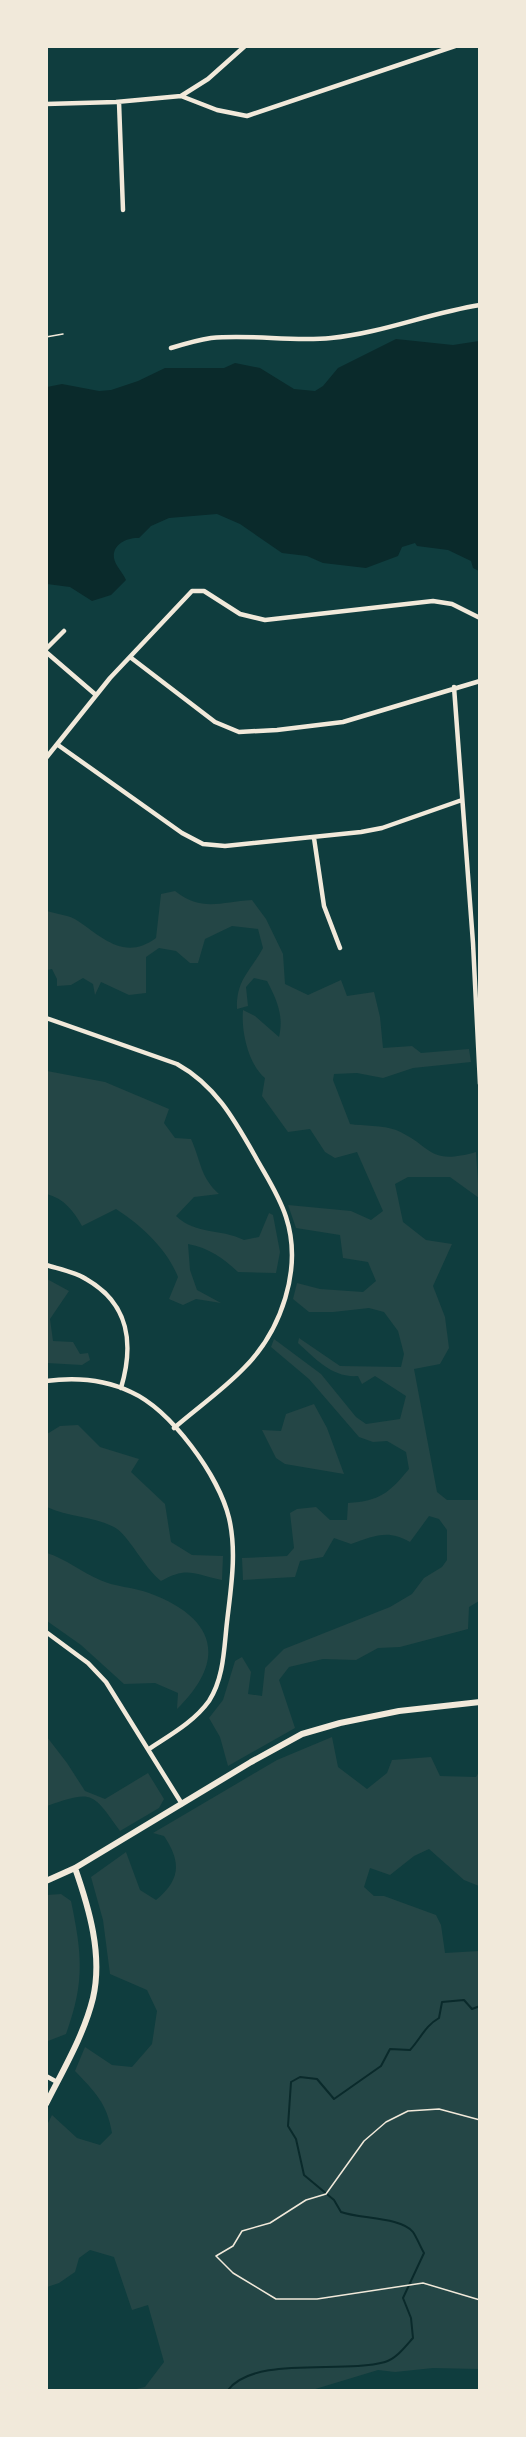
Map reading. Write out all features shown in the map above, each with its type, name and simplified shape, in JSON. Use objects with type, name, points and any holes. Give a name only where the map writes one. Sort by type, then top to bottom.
[{"type":"street","points":[[46,104],[118,102],[181,96],[208,80],[245,46]]},
{"type":"street","points":[[181,96],[217,110],[247,116],[455,46]]},
{"type":"street","points":[[118,102],[123,210]]},
{"type":"street","points":[[171,348],[211,339],[339,337],[396,327],[432,315],[480,305]]},
{"type":"street","points":[[46,758],[96,695],[186,594],[198,590],[209,593],[240,614],[256,619],[314,616],[433,601],[452,604],[480,618]]},
{"type":"street","points":[[64,631],[46,651],[96,695]]},
{"type":"street","points":[[130,657],[215,722],[239,732],[343,722],[480,681]]},
{"type":"street","points":[[454,687],[473,943],[480,1084]]},
{"type":"street","points":[[58,745],[182,833],[203,844],[225,846],[382,828],[462,800]]},
{"type":"street","points":[[314,837],[322,897],[340,948]]},
{"type":"street","points":[[46,1018],[177,1064],[196,1074],[233,1117],[275,1192],[286,1217],[292,1255],[286,1296],[270,1334],[244,1368],[174,1428]]},
{"type":"street","points":[[46,1264],[85,1278],[113,1301],[126,1331],[129,1350],[122,1388]]},
{"type":"street","points":[[46,1381],[82,1378],[122,1388],[147,1402],[174,1428],[212,1476],[224,1503],[231,1532],[232,1575],[222,1665],[215,1689],[194,1718],[149,1749]]},
{"type":"street","points":[[46,1632],[88,1663],[106,1682],[182,1804]]},
{"type":"street","points":[[46,1881],[75,1868],[277,1747],[313,1730],[399,1711],[480,1702]]},
{"type":"street","points":[[46,2104],[87,2018],[95,1985],[96,1960],[93,1935],[75,1868]]},
{"type":"street","points":[[46,2076],[57,2082]]},
{"type":"path","points":[[46,337],[63,334]]},
{"type":"path","points":[[480,2120],[439,2109],[408,2110],[386,2122],[364,2141],[326,2194],[306,2200],[270,2223],[242,2231],[233,2246],[216,2256],[233,2273],[276,2299],[318,2300],[423,2283],[480,2300]]},
{"type":"shaded area","points":[[396,339],[453,345],[479,341],[479,571],[473,568],[471,561],[448,550],[417,546],[415,543],[402,547],[398,556],[366,568],[323,563],[307,556],[282,553],[240,524],[217,514],[169,518],[151,526],[139,538],[130,539],[118,545],[114,558],[126,580],[111,595],[92,601],[70,587],[47,584],[47,387],[62,384],[99,391],[111,390],[138,381],[165,368],[224,368],[235,363],[260,368],[294,389],[315,391],[323,386],[338,368]]},
{"type":"shaded area","points":[[175,891],[194,902],[203,904],[252,900],[266,919],[283,954],[285,984],[308,995],[341,980],[347,996],[374,992],[380,1017],[383,1048],[412,1046],[421,1053],[469,1049],[471,1062],[413,1068],[383,1078],[357,1073],[334,1074],[333,1080],[350,1124],[391,1128],[432,1152],[448,1157],[476,1152],[479,1198],[450,1177],[408,1177],[395,1184],[403,1222],[426,1240],[452,1244],[433,1286],[445,1317],[449,1348],[440,1364],[414,1369],[437,1492],[447,1500],[479,1500],[479,1601],[469,1607],[468,1629],[400,1647],[378,1648],[356,1660],[323,1659],[289,1667],[279,1680],[295,1728],[228,1766],[220,1737],[209,1718],[223,1700],[235,1661],[242,1657],[251,1672],[248,1694],[262,1696],[265,1668],[284,1649],[390,1607],[412,1594],[424,1578],[442,1567],[447,1560],[447,1530],[439,1519],[429,1516],[410,1542],[388,1535],[374,1536],[351,1544],[334,1538],[323,1557],[300,1561],[295,1577],[243,1580],[242,1558],[287,1556],[294,1548],[290,1513],[297,1509],[316,1507],[330,1520],[347,1520],[348,1503],[376,1498],[396,1484],[409,1469],[406,1452],[387,1441],[373,1442],[359,1437],[309,1379],[271,1347],[274,1339],[321,1374],[356,1417],[366,1424],[400,1419],[406,1396],[375,1376],[362,1384],[358,1376],[332,1371],[298,1343],[299,1338],[340,1366],[401,1367],[404,1354],[398,1331],[384,1312],[369,1308],[309,1312],[293,1299],[297,1283],[320,1289],[363,1292],[376,1281],[368,1262],[343,1258],[340,1235],[296,1228],[288,1205],[351,1211],[371,1220],[383,1211],[357,1152],[335,1158],[325,1152],[310,1129],[288,1132],[262,1096],[265,1078],[254,1064],[247,1047],[243,1028],[243,1010],[255,1016],[279,1037],[281,1022],[279,1008],[267,981],[254,978],[246,987],[248,1006],[237,1009],[241,983],[263,948],[258,929],[232,926],[205,939],[198,963],[190,963],[176,951],[159,948],[146,957],[146,993],[129,995],[101,982],[95,995],[93,984],[83,978],[71,985],[57,986],[57,979],[52,969],[47,970],[47,911],[75,919],[105,940],[124,947],[134,947],[145,945],[156,938],[161,894]]},
{"type":"shaded area","points":[[47,1071],[105,1082],[169,1109],[164,1123],[175,1138],[191,1139],[204,1175],[219,1194],[194,1197],[176,1216],[200,1229],[244,1240],[259,1237],[269,1213],[273,1215],[280,1252],[276,1273],[238,1272],[215,1254],[188,1244],[190,1270],[197,1290],[221,1303],[196,1299],[183,1305],[169,1299],[178,1277],[173,1267],[160,1247],[135,1222],[116,1209],[82,1226],[67,1206],[47,1194]]},
{"type":"shaded area","points":[[47,1279],[69,1291],[50,1319],[53,1341],[73,1342],[80,1354],[88,1353],[90,1360],[82,1365],[47,1363]]},
{"type":"shaded area","points":[[314,1404],[327,1428],[344,1474],[285,1464],[276,1458],[262,1430],[281,1431],[286,1414]]},
{"type":"shaded area","points":[[78,1425],[100,1447],[139,1459],[131,1472],[165,1504],[171,1542],[192,1555],[223,1556],[222,1580],[184,1573],[161,1581],[120,1531],[114,1527],[47,1507],[47,1434],[60,1426]]},
{"type":"shaded area","points":[[47,1553],[93,1577],[149,1593],[171,1603],[188,1614],[200,1627],[207,1641],[208,1656],[204,1673],[177,1709],[178,1693],[155,1683],[124,1684],[81,1645],[47,1621]]},
{"type":"shaded area","points":[[47,1737],[85,1791],[105,1799],[148,1773],[164,1799],[159,1808],[120,1831],[103,1808],[90,1798],[74,1798],[47,1806]]},
{"type":"shaded area","points":[[332,1737],[338,1767],[367,1789],[387,1773],[392,1760],[431,1757],[440,1776],[476,1777],[479,1772],[479,1886],[464,1880],[429,1849],[414,1856],[390,1875],[370,1868],[364,1887],[374,1896],[384,1896],[436,1915],[441,1925],[445,1953],[479,1951],[479,2369],[433,2368],[395,2372],[378,2370],[312,2390],[132,2390],[145,2387],[164,2362],[148,2305],[132,2310],[114,2257],[90,2250],[79,2258],[75,2272],[59,2283],[47,2287],[47,2125],[52,2115],[77,2138],[100,2145],[112,2133],[103,2106],[75,2071],[85,2047],[112,2065],[132,2067],[152,2044],[157,2011],[147,1990],[110,1974],[103,1920],[91,1877],[126,1852],[140,1890],[156,1900],[174,1878],[176,1863],[164,1836],[153,1833],[277,1760]]},
{"type":"shaded area","points":[[61,1894],[71,1901],[78,1937],[79,1983],[66,2034],[48,2041],[47,1895]]},
{"type":"waterway","points":[[228,2390],[241,2379],[278,2369],[347,2367],[385,2362],[397,2355],[413,2338],[411,2318],[403,2298],[424,2253],[413,2232],[407,2227],[390,2221],[341,2212],[334,2200],[304,2175],[296,2139],[288,2126],[291,2082],[300,2077],[317,2079],[334,2099],[381,2066],[390,2049],[410,2050],[427,2028],[439,2018],[442,2002],[464,2000],[472,2009],[480,2006]]}]
